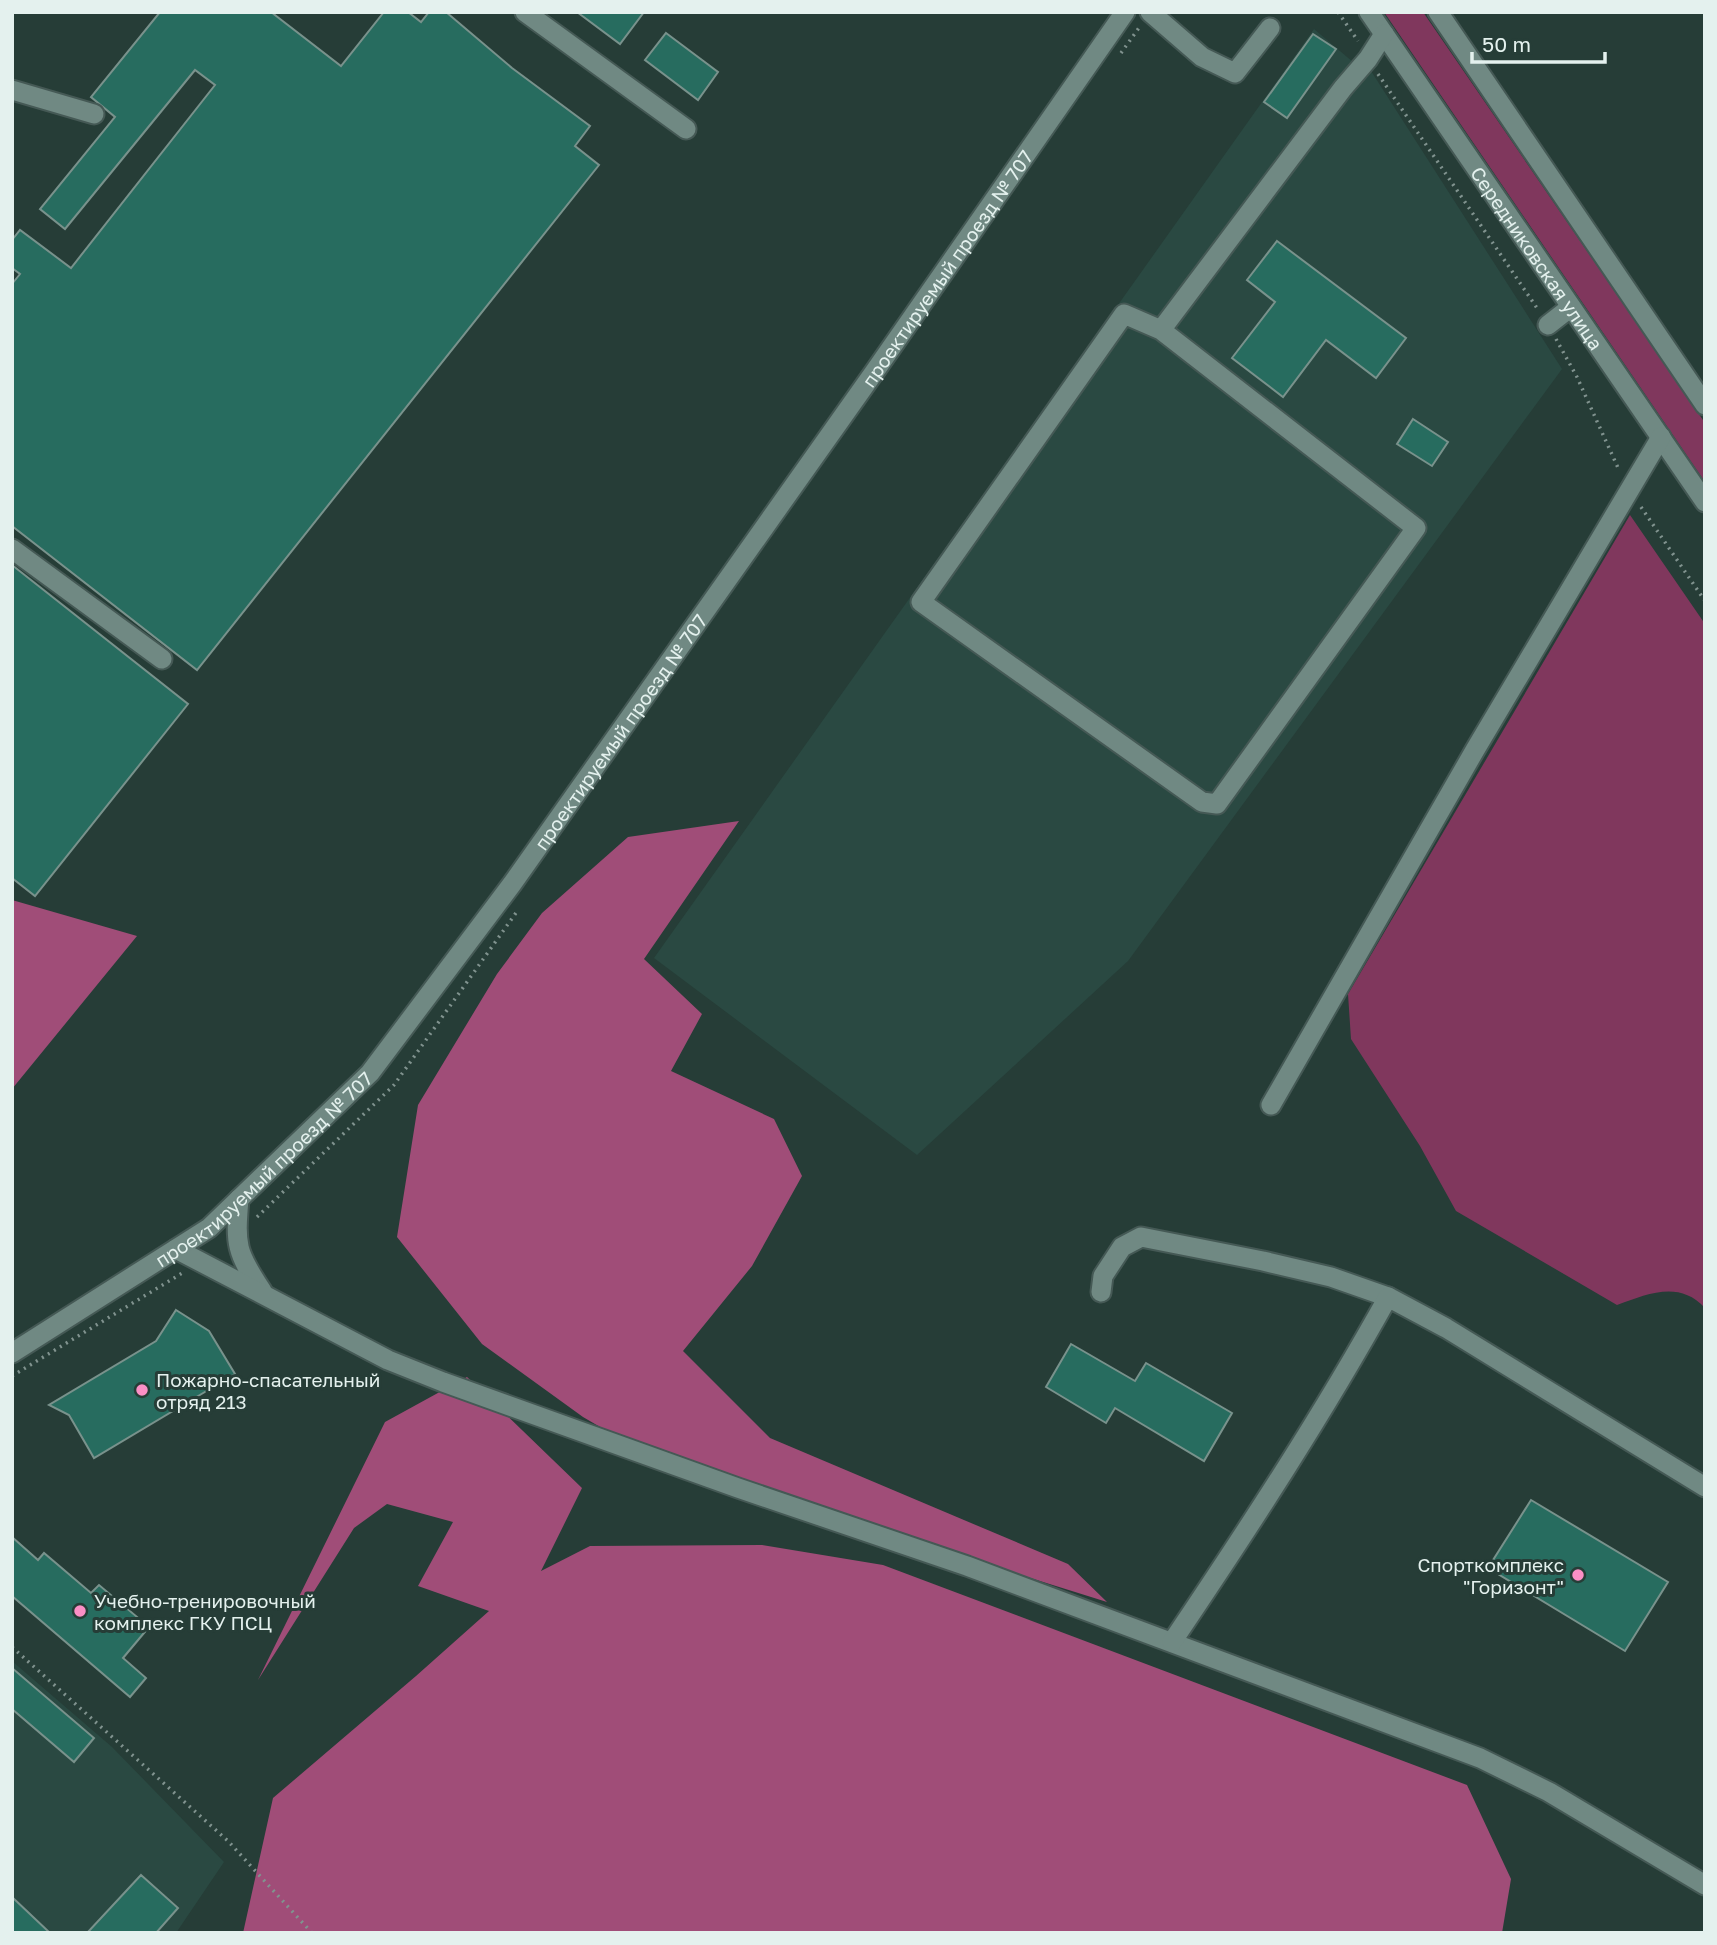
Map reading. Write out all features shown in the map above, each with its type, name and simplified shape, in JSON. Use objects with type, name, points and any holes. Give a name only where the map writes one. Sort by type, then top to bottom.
[{"type":"street","name":"проектируемый проезд № 707","points":[[12,1353],[209,1228],[370,1073],[512,884],[867,383],[1125,12]]},
{"type":"street","points":[[1150,12],[1202,57],[1235,73],[1270,28]]},
{"type":"street","name":"Середниковская улица","points":[[1369,12],[1705,502]]},
{"type":"street","points":[[1438,12],[1705,405]]},
{"type":"street","points":[[518,16],[686,129]]},
{"type":"street","points":[[1161,330],[1343,88],[1368,59],[1384,34]]},
{"type":"street","points":[[12,90],[94,114]]},
{"type":"street","points":[[1548,325],[1571,307]]},
{"type":"street","points":[[1124,314],[1161,330],[1416,527],[1217,804],[1202,802],[921,601],[1124,314]]},
{"type":"street","points":[[1271,1105],[1475,750],[1661,437]]},
{"type":"street","points":[[12,549],[162,659]]},
{"type":"street","points":[[239,1199],[236,1237],[244,1265],[265,1295]]},
{"type":"street","points":[[1101,1292],[1103,1276],[1122,1247],[1141,1237],[1320,1275],[1388,1297],[1446,1328],[1705,1487]]},
{"type":"street","points":[[176,1249],[388,1360],[443,1382],[738,1488],[967,1566],[1480,1758],[1549,1792],[1705,1885]]},
{"type":"street","points":[[1172,1642],[1227,1561],[1342,1379],[1388,1297]]},
{"type":"path","points":[[1338,12],[1548,325],[1577,377],[1629,489],[1705,601]]},
{"type":"path","points":[[12,1647],[228,1840],[312,1933]]},
{"type":"shaded area","points":[[1384,12],[1423,12],[1705,423],[1705,482]]},
{"type":"shaded area","points":[[1314,29],[1360,68],[1371,71],[1562,369],[1128,961],[917,1155],[654,958]]},
{"type":"shaded area","points":[[1630,515],[1705,624],[1705,1308],[1695,1299],[1674,1292],[1652,1294],[1617,1305],[1456,1211],[1420,1146],[1351,1039],[1348,994]]},
{"type":"shaded area","points":[[739,821],[644,959],[702,1014],[671,1071],[774,1119],[802,1176],[752,1266],[683,1351],[770,1438],[1068,1564],[1107,1602],[660,1462],[583,1417],[482,1344],[397,1237],[418,1105],[497,974],[542,913],[628,837]]},
{"type":"shaded area","points":[[12,900],[137,936],[12,1089]]},
{"type":"shaded area","points":[[467,1377],[582,1488],[541,1571],[590,1546],[762,1545],[883,1565],[1467,1785],[1511,1879],[1502,1933],[243,1933],[273,1798],[489,1611],[418,1586],[453,1522],[387,1504],[354,1528],[258,1680],[385,1422]]},
{"type":"shaded area","points":[[12,1661],[112,1747],[224,1862],[176,1933],[12,1933]]},
{"type":"building","points":[[160,12],[271,12],[341,66],[384,12],[408,12],[421,22],[429,12],[446,12],[512,68],[590,126],[575,146],[599,165],[197,670],[12,526],[12,284],[20,274],[12,268],[12,240],[20,230],[71,268],[215,85],[195,70],[65,229],[40,209],[115,117],[91,97]]},
{"type":"building","points":[[577,12],[644,12],[620,44]]},
{"type":"building","points":[[666,33],[718,72],[698,100],[645,60]]},
{"type":"building","points":[[1313,34],[1336,49],[1287,118],[1264,102]]},
{"type":"building","points":[[1277,241],[1406,338],[1376,378],[1326,340],[1283,397],[1232,358],[1275,302],[1247,280]]},
{"type":"building","points":[[1413,419],[1448,442],[1432,466],[1397,444]]},
{"type":"building","points":[[12,565],[188,704],[35,896],[12,878]]},
{"type":"building","name":"Пожарно-спасательный отряд 213","points":[[176,1310],[209,1331],[235,1374],[94,1458],[69,1415],[49,1405],[156,1341]]},
{"type":"building","points":[[1071,1344],[1135,1381],[1146,1363],[1232,1413],[1204,1461],[1115,1408],[1106,1423],[1046,1387]]},
{"type":"building","name":"Спорткомплекс \"Горизонт\"","points":[[1531,1500],[1668,1582],[1625,1651],[1488,1568]]},
{"type":"building","name":"Учебно-тренировочный комплекс ГКУ ПСЦ","points":[[12,1537],[38,1560],[44,1553],[91,1593],[99,1585],[149,1627],[123,1658],[146,1678],[130,1697],[12,1596]]},
{"type":"building","points":[[12,1668],[94,1738],[74,1762],[12,1709]]},
{"type":"building","points":[[141,1875],[178,1908],[156,1933],[87,1933]]},
{"type":"building","points":[[12,1897],[50,1933],[12,1933]]},
{"type":"place","name":"Пожарно-спасательный отряд 213","points":[[142,1390]]},
{"type":"place","name":"Спорткомплекс \"Горизонт\"","points":[[1578,1575]]},
{"type":"place","name":"Учебно-тренировочный комплекс ГКУ ПСЦ","points":[[80,1611]]}]
